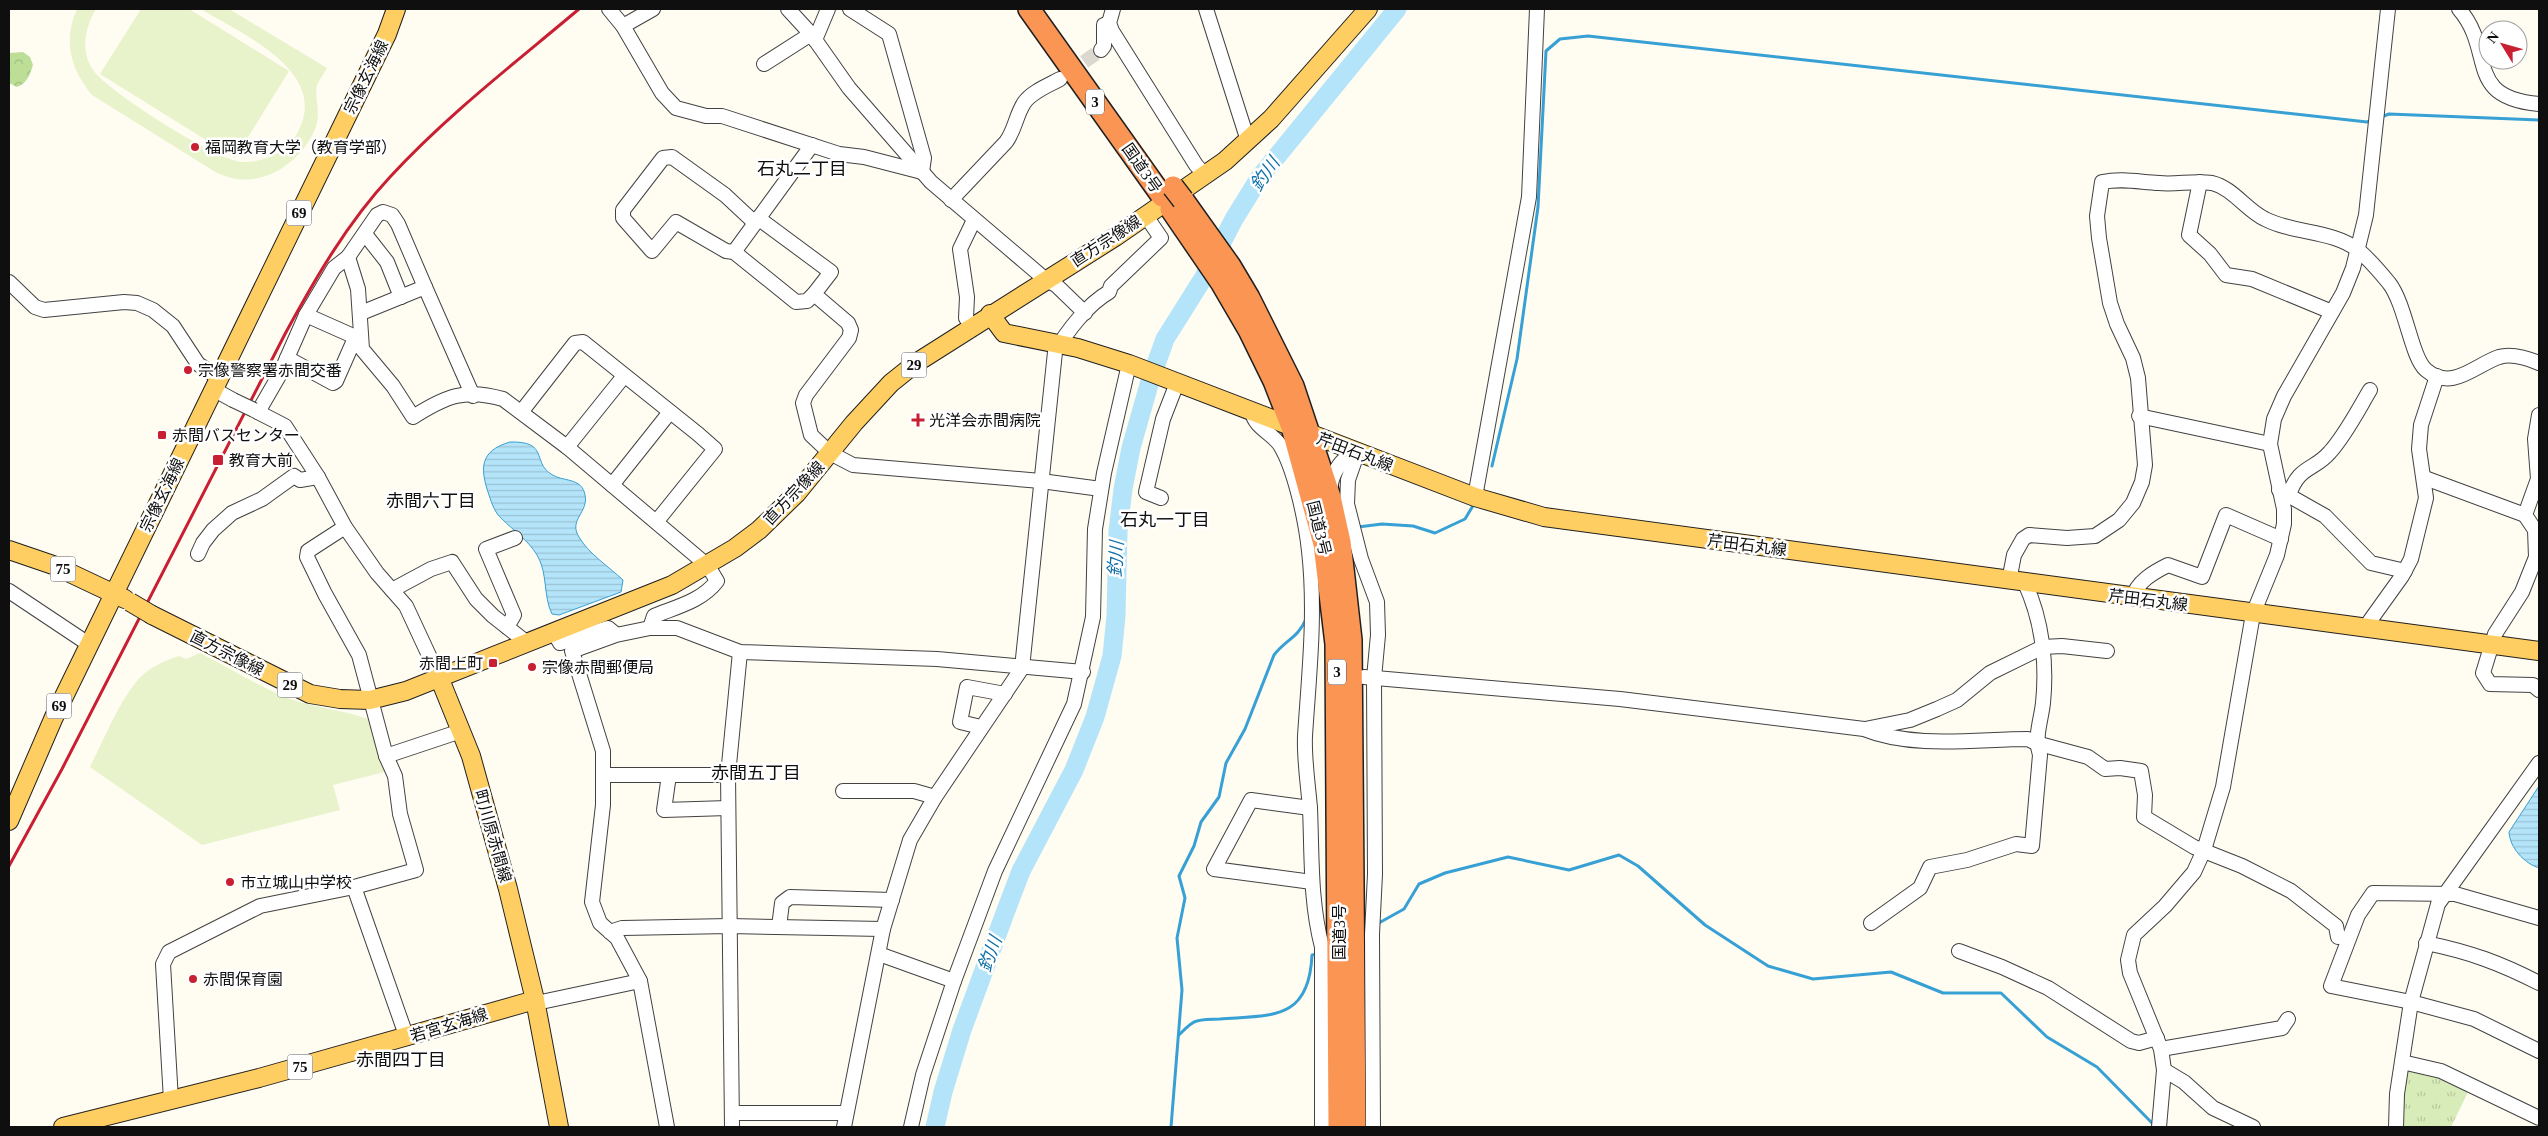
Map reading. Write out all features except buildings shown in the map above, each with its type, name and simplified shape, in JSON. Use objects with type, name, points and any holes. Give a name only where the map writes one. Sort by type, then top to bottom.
[{"type":"highway","name":"国道3号","points":[[1029,9],[1172,198],[1226,274],[1257,347],[1301,431],[1330,497],[1340,542],[1351,640],[1346,922]]},
{"type":"highway","name":"国道3号","points":[[1046,9],[1172,198]]},
{"type":"highway","name":"国道3号","points":[[1301,431],[1324,544],[1332,594],[1336,644],[1347,989],[1355,1127]]},
{"type":"highway","name":"国道3号","points":[[1340,1127],[1347,989]]},
{"type":"main road","name":"宗像玄海線","points":[[9,821],[54,717],[90,645],[122,598],[216,384],[387,34],[396,9]]},
{"type":"main road","name":"直方宗像線","points":[[122,598],[310,694],[340,699],[370,700],[406,691],[672,585],[708,566],[751,536],[782,509],[872,401],[916,363],[1146,216],[1205,175],[1248,141],[1292,96],[1368,9]]},
{"type":"main road","name":"芹田石丸線","points":[[990,314],[1004,333],[1059,344],[1132,365],[1357,454],[1475,498],[1544,517],[2133,598],[2539,651]]},
{"type":"main road","name":"75","points":[[9,550],[53,565],[122,598]]},
{"type":"main road","name":"町川原赤間線","points":[[439,677],[471,756],[503,870],[535,1000]]},
{"type":"main road","name":"若宮玄海線","points":[[63,1127],[407,1038],[535,1000]]},
{"type":"main road","points":[[535,1000],[559,1127]]},
{"type":"street","points":[[609,9],[623,26],[662,93],[676,108],[706,116],[722,116],[839,154],[864,157],[922,172]]},
{"type":"street","points":[[623,26],[653,9]]},
{"type":"street","points":[[788,9],[813,37],[849,88],[922,172],[974,220],[1046,280],[1056,285],[1085,313]]},
{"type":"street","points":[[764,64],[813,37],[828,9]]},
{"type":"street","points":[[850,9],[889,34],[924,158],[922,172]]},
{"type":"street","points":[[1100,50],[1104,46],[1104,25],[1109,23],[1113,9]]},
{"type":"street","points":[[1206,9],[1248,141]]},
{"type":"street","points":[[1475,498],[1529,197],[1536,9]]},
{"type":"street","points":[[2159,1127],[2164,1070],[2159,1043],[2130,973],[2128,960],[2130,946],[2134,934],[2180,890],[2194,872],[2204,850],[2224,787],[2253,614],[2281,539],[2284,493],[2270,444],[2274,419],[2284,396],[2343,293],[2358,250],[2366,215],[2388,9]]},
{"type":"street","points":[[2459,9],[2474,30],[2487,78],[2494,88],[2508,98],[2539,104]]},
{"type":"street","points":[[1109,23],[1191,156],[1205,175]]},
{"type":"street","points":[[951,200],[1006,142],[1012,133],[1023,104],[1028,98],[1060,79]]},
{"type":"street","points":[[734,252],[812,145]]},
{"type":"street","points":[[672,157],[726,195],[756,221],[831,272],[807,301],[796,302],[734,252],[726,251],[676,222],[652,251],[623,218],[623,210],[663,158],[672,157]]},
{"type":"street","points":[[1871,923],[1920,888],[1930,867],[1967,860],[2016,844],[2032,846],[2040,756],[2036,743],[2043,704],[2043,647],[2034,602],[2017,582],[2014,555],[2022,539],[2029,535],[2068,538],[2095,536],[2119,520],[2133,503],[2142,482],[2145,465],[2139,416],[2138,378],[2116,324],[2106,283],[2097,216],[2102,182],[2118,179],[2159,184],[2200,182],[2213,184],[2229,191],[2264,219],[2300,231],[2340,241],[2358,250],[2390,285],[2403,309],[2415,352],[2425,370],[2437,376],[2462,377],[2498,357],[2510,355],[2539,363]]},
{"type":"street","points":[[2200,182],[2189,235],[2210,254],[2226,275],[2252,279],[2332,312]]},
{"type":"street","points":[[256,411],[287,358],[306,315],[334,268],[348,257],[377,215],[383,212],[392,215],[398,224],[473,396]]},
{"type":"street","points":[[844,1127],[883,929],[910,840],[935,797],[1022,668],[1055,352],[1059,344],[1085,313],[1099,298],[1109,292],[1111,286],[1161,238],[1146,216]]},
{"type":"street","points":[[972,326],[966,318],[967,297],[960,249],[974,220]]},
{"type":"street","points":[[365,234],[387,262],[401,297]]},
{"type":"street","points":[[287,358],[333,383],[336,381],[357,339],[361,313],[358,289],[348,257]]},
{"type":"street","points":[[9,282],[34,307],[44,310],[124,302],[137,303],[153,310],[173,326],[198,364],[233,400],[285,426],[318,477],[346,527],[377,574],[406,606],[439,677]]},
{"type":"street","points":[[361,313],[425,287]]},
{"type":"street","points":[[814,294],[848,323],[851,330],[849,338],[806,395],[803,403],[811,435],[830,453],[853,465],[1041,481],[1101,489]]},
{"type":"street","points":[[306,315],[357,339],[362,349],[393,386],[413,417],[442,398],[466,394],[473,396],[492,395],[503,399],[522,411],[567,447],[708,566],[717,581],[711,588],[686,605],[654,616],[650,628]]},
{"type":"street","points":[[522,411],[575,344],[583,342],[670,412],[715,449],[657,521]]},
{"type":"street","points":[[911,1127],[923,1075],[954,981],[996,871],[1074,704],[1083,672],[1093,617],[1095,529],[1101,489],[1132,365]]},
{"type":"street","points":[[567,447],[624,376]]},
{"type":"street","points":[[2364,629],[2411,559],[2426,498],[2425,478],[2419,449],[2421,425],[2437,376]]},
{"type":"street","points":[[1161,498],[1146,492],[1163,419],[1177,383]]},
{"type":"street","points":[[2284,493],[2305,469],[2330,453],[2370,390]]},
{"type":"street","points":[[612,485],[670,412]]},
{"type":"street","points":[[1252,412],[1254,422],[1280,445],[1292,470],[1309,549],[1312,610],[1311,673],[1305,738],[1310,808],[1312,882],[1316,923],[1322,946],[1322,1127]]},
{"type":"street","points":[[2525,515],[2538,479],[2536,439],[2539,415]]},
{"type":"street","points":[[2139,416],[2270,444]]},
{"type":"street","points":[[1330,497],[1330,482],[1336,470],[1350,455],[1357,454],[1348,480],[1347,504],[1361,559],[1377,602],[1378,635],[1369,678],[1376,850],[1372,934],[1372,1127]]},
{"type":"street","points":[[198,554],[203,543],[213,530],[232,513],[262,499],[294,476],[300,480],[318,477]]},
{"type":"street","points":[[2425,478],[2525,515],[2535,530],[2538,558],[2522,592],[2495,634],[2483,673],[2490,684],[2533,685],[2539,690]]},
{"type":"street","points":[[2284,493],[2325,516],[2371,563],[2405,570]]},
{"type":"street","points":[[2133,598],[2135,588],[2154,572],[2168,565],[2202,577],[2226,515],[2281,539]]},
{"type":"street","points":[[171,1100],[163,964],[169,952],[260,906],[354,888],[416,870],[400,814],[395,776],[386,756],[359,655],[324,594],[307,558],[308,551],[316,544],[346,527]]},
{"type":"street","points":[[507,628],[514,615],[486,549],[515,538]]},
{"type":"street","points":[[392,590],[431,569],[452,562],[476,598],[492,616],[526,642]]},
{"type":"street","points":[[9,591],[90,645]]},
{"type":"street","points":[[553,631],[560,643],[608,628],[616,635]]},
{"type":"street","points":[[667,1127],[640,982],[621,945],[600,923],[592,902],[605,774],[603,752],[572,651],[616,635],[650,628],[677,628],[740,652],[937,659],[1083,672]]},
{"type":"street","points":[[1864,729],[1910,720],[1957,700],[1990,673],[2043,647],[2062,646],[2107,651]]},
{"type":"street","points":[[740,652],[728,775],[732,1120],[846,1113]]},
{"type":"street","points":[[1311,673],[1330,676]]},
{"type":"street","points":[[1369,678],[1620,699],[1864,729],[1876,734],[1943,743],[2028,739],[2036,743],[2088,757],[2105,769],[2120,768],[2141,771],[2145,795],[2144,817],[2194,847],[2291,891],[2336,926],[2338,937]]},
{"type":"street","points":[[981,727],[960,722],[967,687],[1005,694]]},
{"type":"street","points":[[386,756],[461,731]]},
{"type":"street","points":[[2396,1127],[2397,1094],[2411,1002],[2438,904],[2444,893],[2539,763]]},
{"type":"street","points":[[605,774],[728,775]]},
{"type":"street","points":[[669,775],[664,810],[728,808]]},
{"type":"street","points":[[844,791],[914,791],[935,797]]},
{"type":"street","points":[[1310,808],[1251,800],[1214,869],[1312,882]]},
{"type":"street","points":[[354,888],[407,1038]]},
{"type":"street","points":[[2539,918],[2444,893],[2373,893],[2358,916],[2327,986],[2411,1002],[2474,1019],[2539,1051]]},
{"type":"street","points":[[779,927],[782,903],[790,897],[892,900]]},
{"type":"street","points":[[610,932],[622,928],[730,926],[883,929]]},
{"type":"street","points":[[2426,943],[2467,952],[2503,964],[2539,982]]},
{"type":"street","points":[[1959,951],[2002,967],[2048,988],[2131,1041],[2139,1043],[2159,1043],[2282,1028],[2288,1019]]},
{"type":"street","points":[[879,954],[954,981]]},
{"type":"street","points":[[535,1000],[541,1002],[640,982]]},
{"type":"street","points":[[2402,1062],[2441,1071],[2539,1118]]},
{"type":"street","points":[[2164,1070],[2184,1082],[2213,1108],[2253,1127]]},
{"type":"green space","points":[[77,9],[96,9],[89,23],[85,47],[89,63],[102,80],[163,124],[210,150],[229,159],[242,162],[257,161],[272,156],[291,143],[304,114],[303,94],[294,75],[279,59],[260,44],[201,9],[229,9],[327,68],[317,85],[317,121],[311,138],[295,158],[273,173],[249,179],[234,179],[217,173],[92,95],[78,75],[71,54],[70,32]]},
{"type":"green space","points":[[141,9],[189,9],[289,71],[235,158],[100,74]]},
{"type":"green space","points":[[23,52],[30,57],[33,65],[26,81],[17,87],[9,83],[9,53]]},
{"type":"green space","points":[[200,653],[257,684],[293,700],[368,719],[388,771],[333,785],[340,810],[202,845],[90,767],[121,704],[137,681],[149,670],[166,661],[179,656],[186,659]]},
{"type":"green space","points":[[2411,1068],[2426,1071],[2469,1090],[2451,1127],[2403,1127],[2406,1080]]},
{"type":"water","points":[[510,442],[530,445],[538,453],[545,469],[551,474],[576,483],[583,489],[585,501],[577,521],[576,531],[588,549],[623,580],[621,592],[559,615],[552,614],[547,600],[543,569],[537,555],[525,540],[497,514],[486,486],[484,462],[487,456],[492,450]]},
{"type":"water","points":[[2539,786],[2539,868],[2523,859],[2512,844],[2509,832]]},
{"type":"waterway","name":"釣川","points":[[935,1127],[943,1092],[962,1030],[1021,871],[1074,770],[1095,717],[1112,656],[1116,616],[1118,531],[1123,489],[1131,448],[1150,381],[1165,339],[1204,277],[1234,219],[1260,177],[1397,9]]},
{"type":"waterway","points":[[1492,466],[1517,359],[1538,207],[1546,51],[1560,39],[1588,36],[2367,122],[2372,120]]},
{"type":"waterway","points":[[2381,117],[2389,114],[2539,120]]},
{"type":"waterway","points":[[1358,527],[1382,524],[1413,526],[1435,533],[1465,519],[1474,504]]},
{"type":"waterway","points":[[1171,1127],[1182,990],[1177,938],[1185,898],[1179,876],[1194,846],[1201,822],[1219,797],[1226,763],[1245,729],[1274,655],[1299,631],[1306,619]]},
{"type":"waterway","points":[[1377,924],[1404,909],[1419,884],[1445,873],[1508,857],[1569,870],[1619,855],[1638,866],[1705,925],[1768,966],[1813,979],[1891,972],[1943,993],[2001,993],[2047,1037],[2097,1067],[2154,1125]]},
{"type":"waterway","points":[[1179,1035],[1190,1025],[1200,1020],[1256,1017],[1284,1010],[1295,1003],[1304,992],[1309,977],[1312,955],[1318,954]]},
{"type":"tunnel","points":[[1067,74],[1101,50]]},
{"type":"railway","points":[[9,866],[62,769],[285,334],[346,232],[374,195],[412,154],[482,90],[579,9]]},
{"type":"place","name":"福岡教育大学（教育学部）","points":[[195,147]]},
{"type":"place","name":"宗像警察署赤間交番","points":[[188,370]]},
{"type":"place","name":"光洋会赤間病院","points":[[918,420]]},
{"type":"place","name":"赤間バスセンター","points":[[162,435]]},
{"type":"place","name":"教育大前","points":[[218,460]]},
{"type":"place","name":"赤間上町","points":[[493,663]]},
{"type":"place","name":"宗像赤間郵便局","points":[[532,667]]},
{"type":"place","name":"市立城山中学校","points":[[230,882]]},
{"type":"place","name":"赤間保育園","points":[[193,979]]},
{"type":"district","name":"石丸二丁目","points":[[802,169]]},
{"type":"district","name":"赤間六丁目","points":[[431,501]]},
{"type":"district","name":"石丸一丁目","points":[[1165,520]]},
{"type":"district","name":"赤間五丁目","points":[[756,773]]},
{"type":"district","name":"赤間四丁目","points":[[401,1060]]}]
